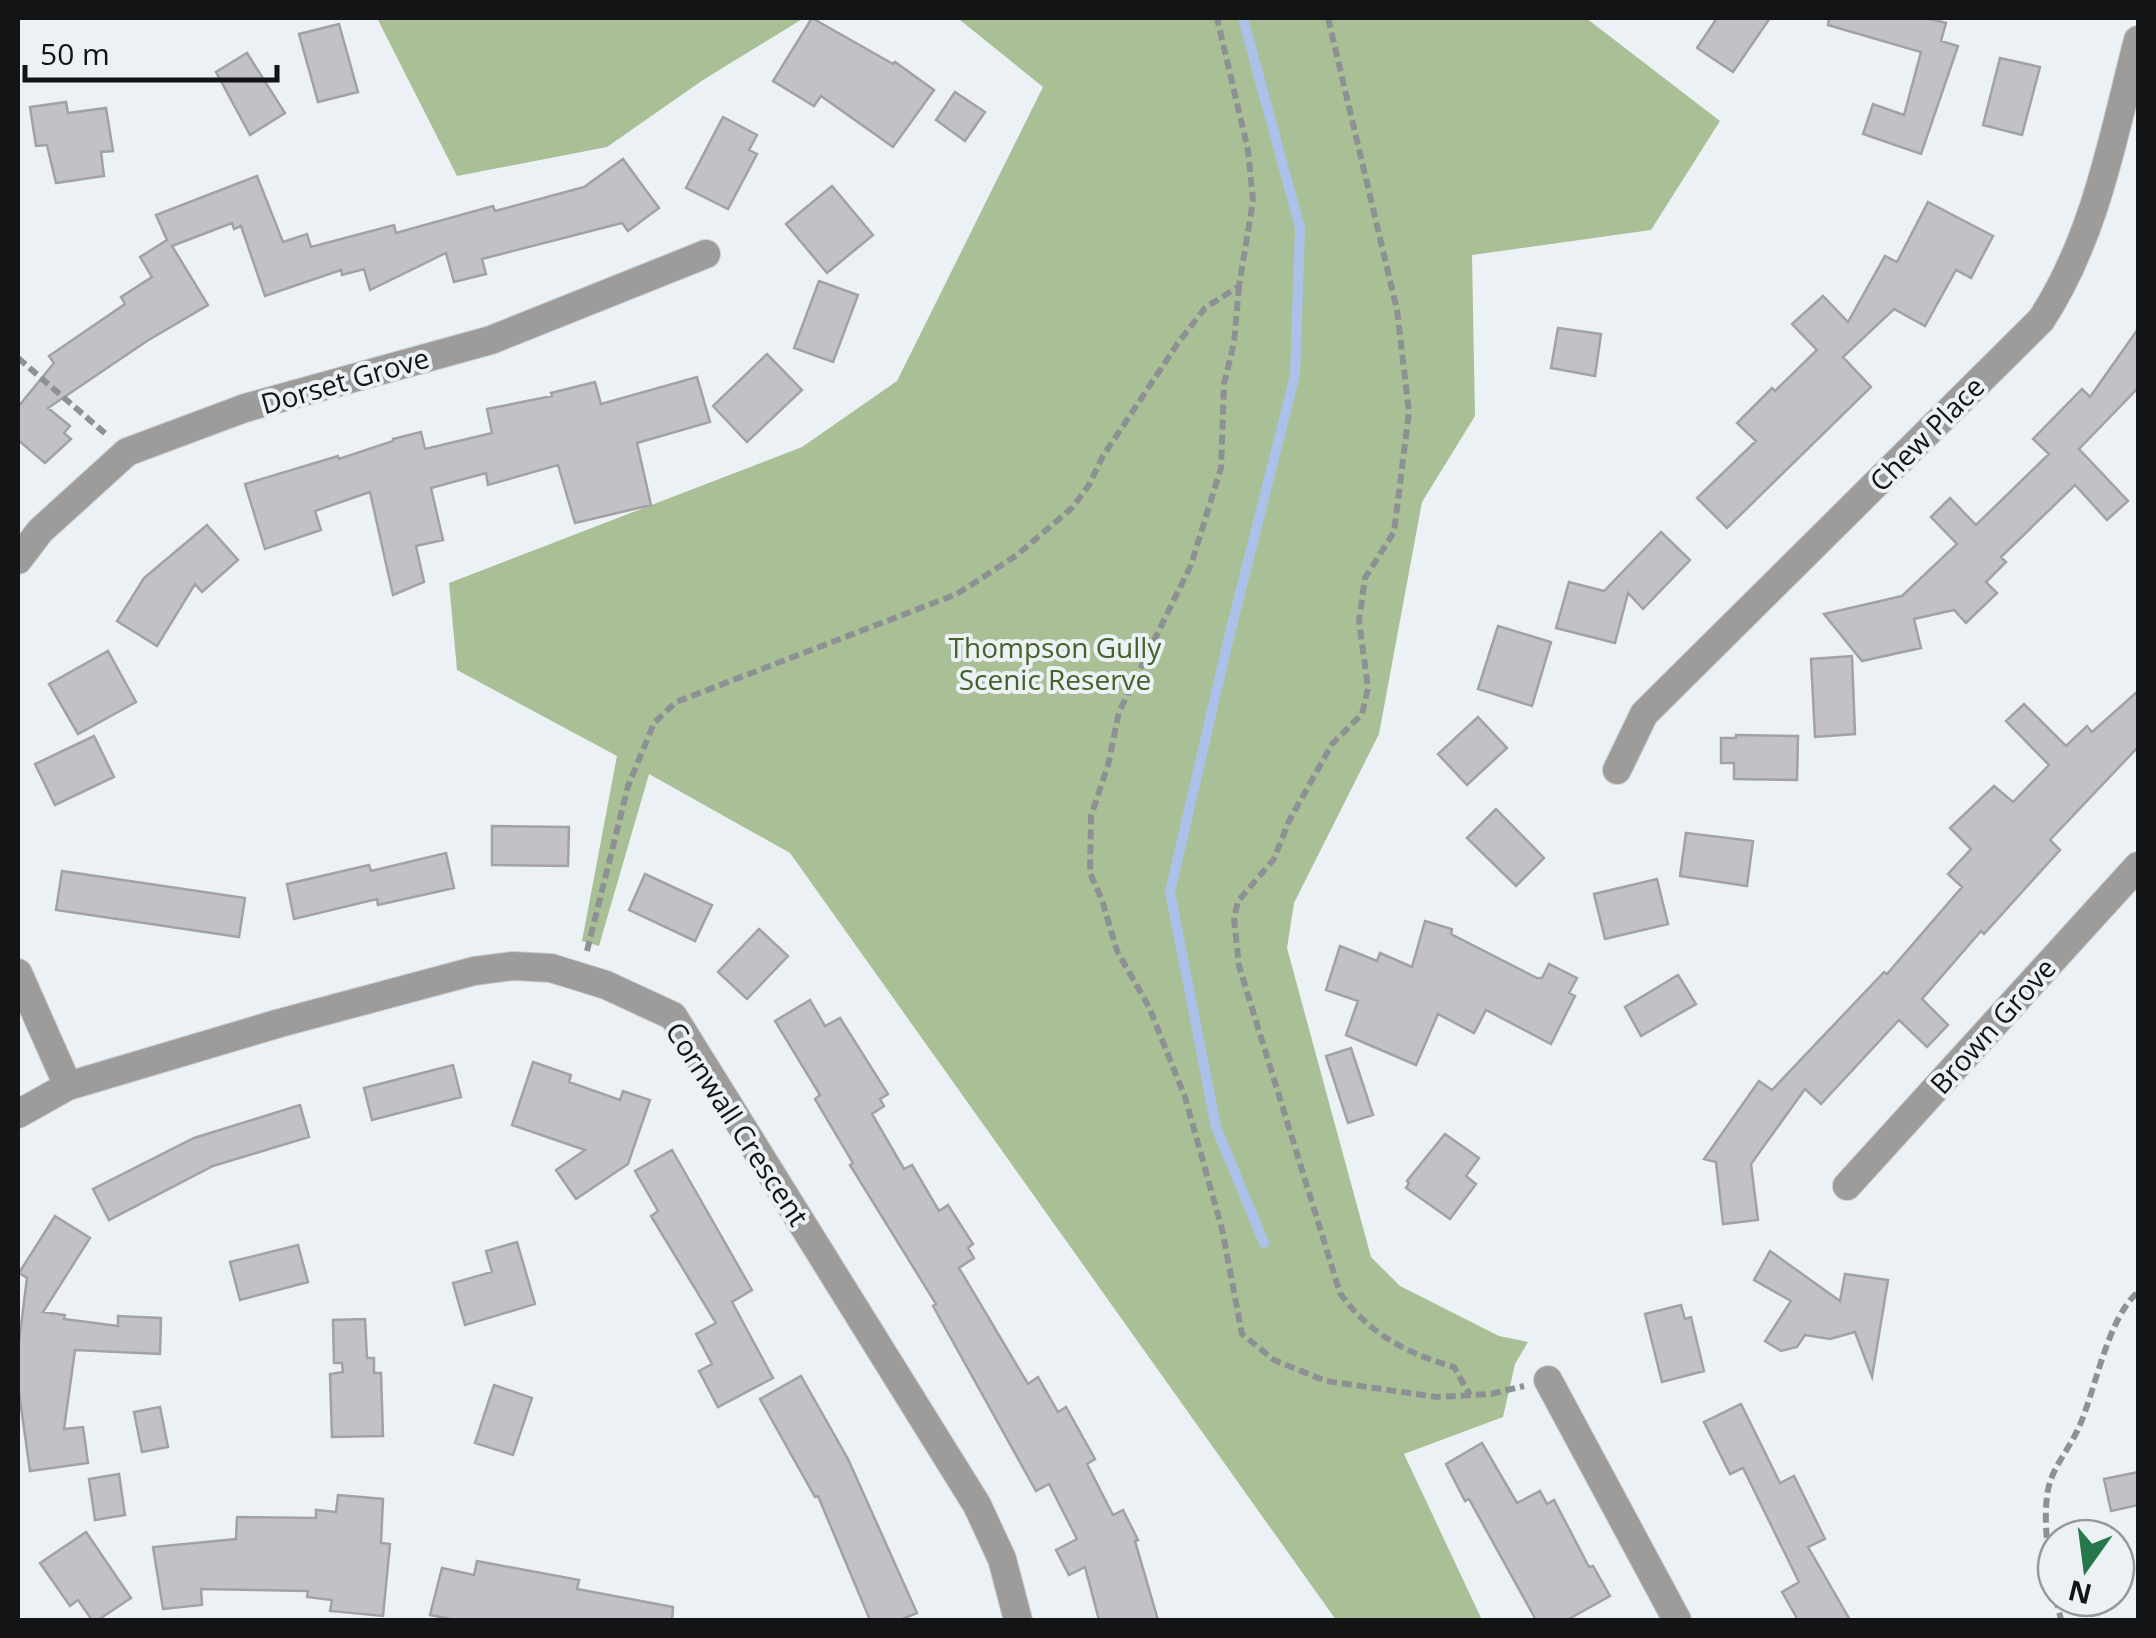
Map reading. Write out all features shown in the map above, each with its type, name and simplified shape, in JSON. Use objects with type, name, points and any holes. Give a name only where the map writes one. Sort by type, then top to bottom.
[{"type":"street","name":"Chew Place","points":[[1616,770],[1644,714],[2042,320],[2087,234],[2138,40]]},
{"type":"street","name":"Dorset Grove","points":[[18,560],[40,531],[127,452],[246,408],[491,340],[706,254]]},
{"type":"street","name":"Brown Grove","points":[[1847,1186],[2138,866]]},
{"type":"street","name":"Cornwall Crescent","points":[[18,1114],[68,1086],[474,971],[513,966],[551,968],[581,975],[673,1016],[978,1505],[1002,1559],[1018,1620]]},
{"type":"street","points":[[18,973],[68,1086]]},
{"type":"street","points":[[1548,1380],[1677,1620]]},
{"type":"path","points":[[1217,18],[1248,150],[1254,201],[1239,286],[1234,344],[1224,384],[1221,468],[1191,564],[1120,712],[1108,765],[1090,816],[1090,873],[1118,950],[1149,1007],[1185,1097],[1222,1229],[1242,1334],[1274,1360],[1326,1380],[1437,1397],[1492,1394],[1548,1380]]},
{"type":"path","points":[[1328,18],[1397,310],[1409,412],[1394,532],[1364,578],[1359,622],[1368,688],[1362,714],[1332,744],[1289,821],[1274,859],[1238,901],[1234,918],[1236,942],[1239,966],[1340,1293],[1353,1312],[1380,1337],[1428,1360],[1454,1367],[1470,1394]]},
{"type":"path","points":[[581,975],[628,786],[654,723],[676,702],[958,594],[1018,555],[1072,508],[1178,343],[1206,308],[1239,286]]},
{"type":"path","points":[[18,358],[127,452]]},
{"type":"path","points":[[2047,1518],[2052,1471],[2072,1444],[2093,1396],[2108,1343],[2138,1292]]},
{"type":"green space","points":[[377,18],[804,18],[703,80],[607,147],[457,176]]},
{"type":"green space","name":"Thompson Gully Scenic Reserve","points":[[947,18],[1586,18],[1720,121],[1651,230],[1472,255],[1475,416],[1422,502],[1379,734],[1294,903],[1287,948],[1371,1257],[1400,1286],[1499,1336],[1528,1342],[1515,1364],[1503,1417],[1404,1454],[1482,1620],[1336,1620],[790,853],[649,774],[599,946],[582,941],[617,756],[457,670],[449,583],[802,447],[897,381],[1043,87],[960,20]]},
{"type":"building","points":[[812,18],[895,62],[934,90],[893,147],[821,96],[814,106],[773,81]]},
{"type":"building","points":[[1717,18],[1770,18],[1733,72],[1697,48]]},
{"type":"building","points":[[1829,18],[1927,18],[1946,23],[1941,41],[1958,46],[1921,154],[1863,134],[1873,104],[1904,115],[1921,52],[1828,25]]},
{"type":"building","points":[[339,24],[358,92],[318,102],[299,34]]},
{"type":"building","points":[[247,53],[285,113],[250,135],[216,72]]},
{"type":"building","points":[[2000,58],[2040,67],[2022,135],[1983,125]]},
{"type":"building","points":[[955,92],[985,112],[965,141],[936,120]]},
{"type":"building","points":[[66,102],[68,113],[106,108],[113,151],[101,152],[104,176],[56,183],[47,145],[36,146],[30,107]]},
{"type":"building","points":[[723,117],[757,135],[749,150],[757,154],[728,209],[686,188]]},
{"type":"building","points":[[623,159],[659,208],[628,231],[622,223],[482,259],[486,274],[454,282],[446,253],[370,290],[364,269],[342,275],[341,270],[265,296],[241,226],[234,229],[232,223],[172,246],[208,305],[48,408],[70,426],[64,433],[71,439],[45,463],[18,440],[18,407],[54,363],[49,356],[125,304],[121,297],[152,277],[140,257],[167,240],[156,215],[257,176],[283,242],[307,234],[311,247],[394,225],[396,233],[493,206],[495,211],[584,187]]},
{"type":"building","points":[[832,186],[873,235],[827,273],[786,224]]},
{"type":"building","points":[[1928,202],[1993,236],[1971,278],[1956,270],[1925,326],[1894,309],[1843,357],[1871,387],[1727,528],[1697,498],[1756,441],[1737,423],[1817,350],[1792,324],[1823,296],[1848,322],[1885,256],[1897,262]]},
{"type":"building","points":[[819,281],[858,295],[833,362],[794,348]]},
{"type":"building","points":[[1558,328],[1601,334],[1595,376],[1551,368]]},
{"type":"building","points":[[2138,329],[2138,388],[2079,449],[2128,501],[2107,520],[2075,485],[2001,557],[2006,562],[1986,582],[1997,593],[1966,623],[1954,610],[1914,619],[1921,648],[1862,661],[1824,614],[1902,596],[1957,544],[1931,517],[1950,498],[1976,525],[2049,454],[2033,439],[2082,389],[2090,397]]},
{"type":"building","points":[[767,354],[802,390],[747,442],[713,406]]},
{"type":"building","points":[[697,377],[710,422],[637,443],[651,505],[575,523],[558,465],[488,485],[486,473],[431,488],[443,540],[416,546],[424,582],[393,595],[370,492],[315,511],[321,530],[265,549],[245,484],[421,432],[425,449],[492,433],[487,409],[552,396],[551,393],[595,382],[601,404]]},
{"type":"building","points":[[207,525],[238,560],[202,592],[195,584],[157,646],[117,621],[144,578]]},
{"type":"building","points":[[1661,532],[1690,560],[1643,609],[1628,593],[1615,643],[1556,628],[1569,582],[1604,591]]},
{"type":"building","points":[[1498,626],[1551,642],[1532,706],[1478,689]]},
{"type":"building","points":[[108,651],[136,702],[78,734],[49,684]]},
{"type":"building","points":[[1852,656],[1855,734],[1815,737],[1811,659]]},
{"type":"building","points":[[2138,691],[2138,747],[2050,840],[2060,850],[1922,999],[1948,1025],[1927,1047],[1899,1020],[1821,1104],[1805,1089],[1751,1164],[1758,1220],[1723,1224],[1716,1162],[1704,1159],[1759,1081],[1772,1090],[1884,972],[1887,974],[1962,887],[1948,874],[1971,849],[1950,828],[1994,786],[2013,802],[2049,765],[2006,721],[2024,704],[2066,746],[2087,726],[2092,732]]},
{"type":"building","points":[[1478,717],[1507,748],[1467,785],[1438,754]]},
{"type":"building","points":[[94,736],[114,777],[55,805],[35,764]]},
{"type":"building","points":[[1798,736],[1797,780],[1734,779],[1734,763],[1721,763],[1721,738]]},
{"type":"building","points":[[1496,809],[1544,858],[1516,886],[1467,838]]},
{"type":"building","points":[[492,826],[569,827],[568,866],[492,865]]},
{"type":"building","points":[[1686,833],[1753,841],[1747,886],[1680,876]]},
{"type":"building","points":[[446,853],[454,888],[378,905],[377,899],[294,919],[287,884],[369,865],[371,871]]},
{"type":"building","points":[[62,871],[245,898],[239,937],[56,910]]},
{"type":"building","points":[[645,874],[712,905],[695,941],[629,910]]},
{"type":"building","points":[[1657,879],[1668,924],[1605,939],[1594,894]]},
{"type":"building","points":[[1425,921],[1452,929],[1451,934],[1537,978],[1542,978],[1549,964],[1577,978],[1569,993],[1575,996],[1551,1044],[1486,1010],[1474,1033],[1438,1014],[1416,1065],[1346,1035],[1358,1001],[1326,990],[1340,946],[1377,961],[1380,953],[1412,967]]},
{"type":"building","points":[[759,929],[788,956],[747,999],[718,972]]},
{"type":"building","points":[[1678,975],[1696,1004],[1641,1036],[1625,1007]]},
{"type":"building","points":[[810,1000],[825,1026],[840,1018],[888,1094],[880,1099],[884,1106],[872,1114],[904,1169],[912,1165],[939,1211],[948,1205],[973,1244],[968,1248],[974,1258],[959,1268],[1028,1384],[1038,1377],[1058,1412],[1066,1407],[1095,1459],[1087,1464],[1113,1515],[1123,1510],[1138,1540],[1135,1541],[1158,1620],[1099,1620],[1085,1567],[1069,1575],[1056,1550],[1077,1539],[1049,1484],[1036,1491],[933,1306],[936,1304],[850,1165],[853,1163],[815,1099],[820,1095],[775,1021]]},
{"type":"building","points":[[1351,1048],[1373,1115],[1348,1123],[1326,1056]]},
{"type":"building","points":[[533,1062],[571,1075],[569,1082],[620,1100],[623,1091],[650,1100],[628,1164],[576,1199],[556,1170],[585,1150],[512,1125]]},
{"type":"building","points":[[453,1065],[461,1097],[372,1120],[364,1088]]},
{"type":"building","points":[[300,1105],[309,1137],[213,1166],[109,1220],[93,1189],[194,1138]]},
{"type":"building","points":[[1445,1134],[1479,1158],[1466,1176],[1476,1184],[1450,1219],[1406,1188],[1407,1181]]},
{"type":"building","points":[[672,1150],[752,1290],[732,1302],[773,1378],[718,1407],[699,1371],[712,1364],[696,1334],[716,1323],[651,1216],[658,1211],[635,1171]]},
{"type":"building","points":[[55,1216],[90,1238],[43,1312],[65,1315],[64,1319],[118,1326],[118,1316],[161,1318],[160,1354],[75,1350],[64,1429],[83,1427],[88,1463],[30,1471],[18,1386],[27,1278],[19,1273]]},
{"type":"building","points":[[517,1242],[535,1304],[465,1325],[453,1283],[492,1272],[486,1251]]},
{"type":"building","points":[[298,1245],[308,1282],[240,1300],[230,1262]]},
{"type":"building","points":[[1770,1251],[1840,1301],[1845,1274],[1888,1280],[1872,1377],[1855,1332],[1830,1339],[1805,1335],[1797,1347],[1781,1351],[1765,1341],[1791,1301],[1754,1280]]},
{"type":"building","points":[[1681,1305],[1685,1319],[1691,1317],[1704,1371],[1662,1382],[1645,1314]]},
{"type":"building","points":[[365,1319],[367,1358],[374,1358],[374,1373],[381,1373],[383,1436],[332,1437],[330,1374],[343,1372],[342,1363],[334,1363],[333,1320]]},
{"type":"building","points":[[801,1376],[848,1459],[917,1613],[900,1620],[870,1620],[818,1496],[815,1497],[760,1399]]},
{"type":"building","points":[[494,1385],[532,1398],[513,1455],[475,1443]]},
{"type":"building","points":[[1741,1404],[1780,1483],[1794,1476],[1825,1539],[1808,1547],[1850,1620],[1798,1620],[1782,1592],[1799,1582],[1743,1468],[1730,1474],[1704,1422]]},
{"type":"building","points":[[160,1407],[168,1447],[142,1452],[134,1412]]},
{"type":"building","points":[[1482,1443],[1517,1503],[1540,1491],[1547,1504],[1554,1500],[1589,1567],[1593,1566],[1610,1596],[1567,1620],[1536,1620],[1446,1464]]},
{"type":"building","points":[[2138,1472],[2138,1505],[2111,1511],[2104,1479]]},
{"type":"building","points":[[119,1474],[125,1515],[95,1520],[89,1479]]},
{"type":"building","points":[[338,1495],[383,1499],[381,1543],[390,1544],[383,1616],[330,1611],[332,1600],[307,1597],[308,1591],[201,1589],[202,1605],[163,1609],[153,1547],[236,1539],[237,1517],[316,1518],[316,1510],[336,1512]]},
{"type":"building","points":[[86,1532],[131,1598],[98,1620],[92,1620],[78,1600],[70,1606],[40,1563]]},
{"type":"building","points":[[477,1561],[579,1580],[577,1589],[673,1607],[672,1620],[456,1620],[430,1615],[442,1568],[474,1575]]},
{"type":"waterway","points":[[1243,18],[1300,228],[1295,375],[1170,892],[1216,1127],[1264,1243]]}]
